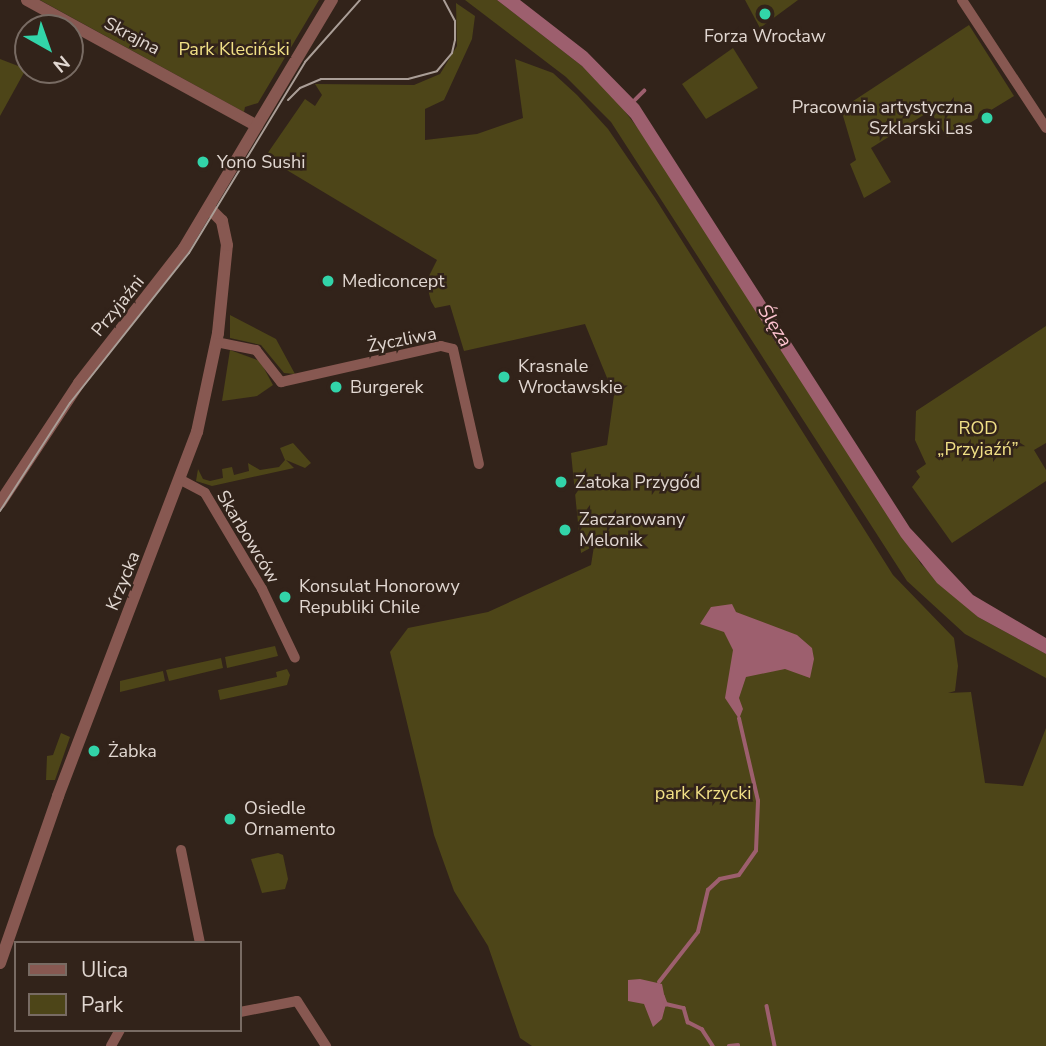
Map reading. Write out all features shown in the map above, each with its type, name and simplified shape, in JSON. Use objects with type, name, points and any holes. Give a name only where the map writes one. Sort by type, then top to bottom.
[{"type":"street","name":"Skrajna","points":[[27,0],[257,126]]},
{"type":"street","name":"Przyjaźni","points":[[0,503],[79,383],[161,281],[209,208],[332,0]]},
{"type":"street","points":[[962,0],[1046,128]]},
{"type":"street","name":"Krzycka","points":[[0,963],[12,943],[58,796],[181,480],[197,432],[216,342],[227,243],[222,221],[209,208]]},
{"type":"street","name":"Życzliwa","points":[[216,342],[256,350],[281,382],[450,347],[459,360],[479,464]]},
{"type":"street","name":"Skarbowców","points":[[181,480],[205,493],[262,589],[295,658]]},
{"type":"street","points":[[181,850],[200,941]]},
{"type":"street","points":[[242,1012],[297,1001],[326,1046]]},
{"type":"green space","name":"Park Kleciński","points":[[40,0],[319,0],[258,103],[245,107],[244,112],[84,24],[84,14],[66,14]]},
{"type":"green space","points":[[465,0],[497,0],[582,66],[613,96],[654,149],[921,564],[978,617],[1046,654],[1046,678],[965,634],[907,581],[611,122],[566,77]]},
{"type":"green space","name":"Forza Wrocław","points":[[745,0],[798,0],[760,28]]},
{"type":"green space","name":"park Krzycki","points":[[456,3],[475,16],[472,39],[444,100],[425,109],[425,140],[477,134],[523,118],[515,59],[553,73],[577,95],[608,129],[655,198],[893,575],[954,638],[958,666],[955,691],[948,693],[971,692],[985,783],[1023,786],[1046,728],[1046,1046],[532,1046],[520,1038],[488,946],[454,891],[434,835],[390,652],[408,628],[488,612],[591,565],[594,546],[581,553],[571,453],[607,445],[614,395],[585,324],[464,351],[450,305],[435,308],[431,301],[426,282],[437,260],[265,157],[305,99],[315,106],[322,95],[315,84],[414,85],[440,74],[457,46]]},
{"type":"green space","points":[[969,25],[1014,96],[947,137],[930,111],[871,148],[891,182],[864,198],[850,164],[856,160],[841,109]]},
{"type":"green space","points":[[733,48],[758,88],[706,119],[682,84]]},
{"type":"green space","points":[[0,59],[14,64],[14,84],[18,84],[0,116]]},
{"type":"green space","points":[[230,315],[276,339],[295,374],[284,373],[261,345],[230,338]]},
{"type":"green space","name":"ROD „Przyjaźń”","points":[[1046,326],[1046,443],[1034,450],[1046,470],[1046,481],[952,543],[912,487],[920,477],[916,471],[926,464],[915,440],[916,411]]},
{"type":"green space","points":[[230,350],[260,361],[273,385],[257,396],[222,401]]},
{"type":"green space","points":[[293,443],[311,463],[305,468],[286,460],[294,468],[212,486],[196,481],[198,469],[203,479],[210,481],[223,478],[222,469],[232,467],[234,475],[249,471],[248,463],[260,470],[279,467],[285,460],[280,448]]},
{"type":"green space","points":[[275,646],[278,656],[227,668],[225,657]]},
{"type":"green space","points":[[221,658],[223,668],[169,681],[166,670]]},
{"type":"green space","points":[[287,669],[290,675],[287,685],[220,700],[218,690],[277,677],[276,672]]},
{"type":"green space","points":[[163,671],[165,681],[120,692],[120,681]]},
{"type":"green space","points":[[61,733],[70,737],[55,780],[46,780],[47,756],[53,755]]},
{"type":"green space","points":[[278,853],[283,855],[288,879],[285,889],[262,893],[251,859]]},
{"type":"water","name":"Ślęza","points":[[497,0],[520,0],[587,52],[639,105],[910,528],[973,595],[1046,638],[1046,654],[978,617],[937,583],[901,537],[631,118],[582,66]]},
{"type":"water","points":[[732,604],[736,612],[797,635],[812,648],[814,659],[810,678],[785,669],[746,677],[739,698],[743,709],[739,719],[725,698],[733,650],[724,632],[700,624],[711,607]]},
{"type":"water","points":[[640,979],[662,984],[666,1004],[662,1019],[653,1027],[644,1004],[628,1001],[628,980]]},
{"type":"waterway","points":[[635,100],[644,91]]},
{"type":"waterway","points":[[659,982],[698,932],[708,890],[720,879],[739,875],[756,851],[758,801],[739,719]]},
{"type":"waterway","points":[[663,996],[666,1004],[684,1008],[688,1022],[702,1029],[713,1046]]},
{"type":"waterway","points":[[767,1006],[775,1046]]},
{"type":"waterway","points":[[729,1046],[738,1045]]},
{"type":"tram line","points":[[0,511],[70,403],[189,253],[305,62],[360,0]]},
{"type":"tram line","points":[[288,100],[300,88],[321,79],[408,79],[437,71],[452,53],[455,40],[455,21],[444,0]]},
{"type":"place","name":"Forza Wrocław","points":[[765,14]]},
{"type":"place","name":"Pracownia artystyczna Szklarski Las","points":[[987,118]]},
{"type":"place","name":"Yono Sushi","points":[[203,162]]},
{"type":"place","name":"Mediconcept","points":[[328,281]]},
{"type":"place","name":"Krasnale Wrocławskie","points":[[504,377]]},
{"type":"place","name":"Burgerek","points":[[336,387]]},
{"type":"place","name":"Zatoka Przygód","points":[[561,482]]},
{"type":"place","name":"Zaczarowany Melonik","points":[[565,530]]},
{"type":"place","name":"Konsulat Honorowy Republiki Chile","points":[[285,597]]},
{"type":"place","name":"Żabka","points":[[94,751]]},
{"type":"place","name":"Osiedle Ornamento","points":[[230,819]]}]
